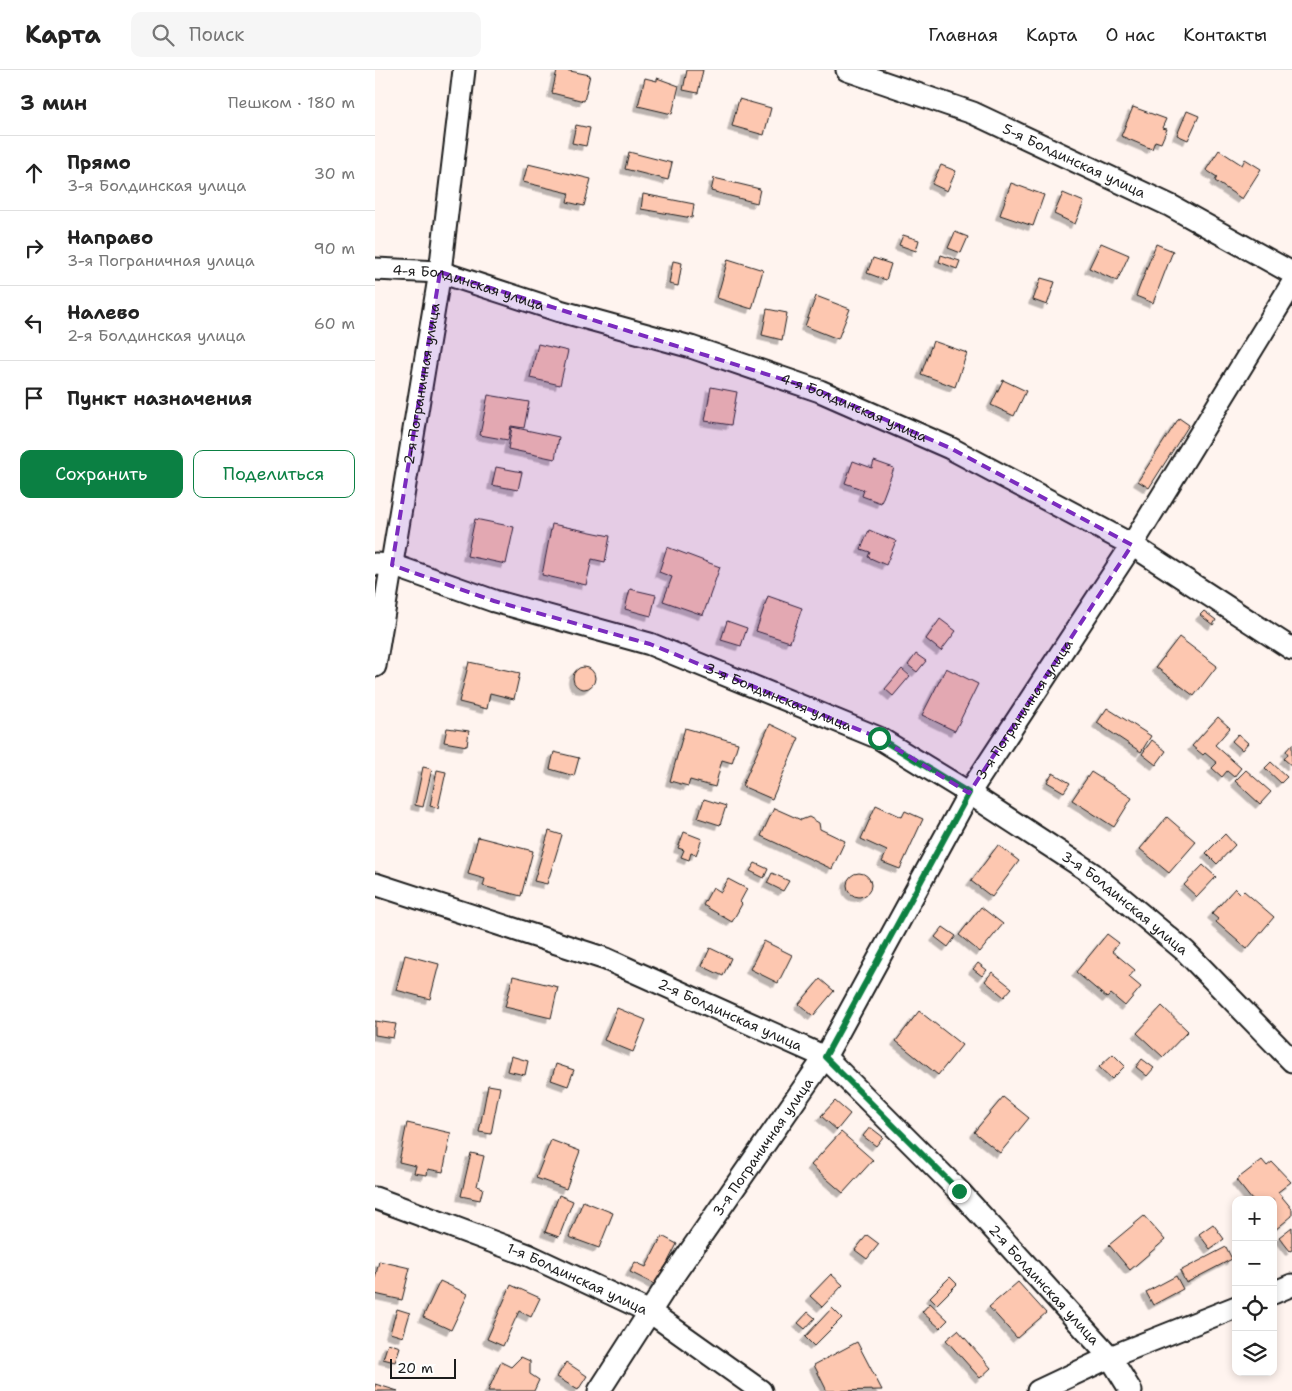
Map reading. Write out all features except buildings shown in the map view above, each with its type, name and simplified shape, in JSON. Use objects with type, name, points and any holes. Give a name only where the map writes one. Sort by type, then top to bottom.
[{"type":"street","name":"2-я Пограничная улица","points":[[375,666],[384,565],[440,272],[464,70]]},
{"type":"street","name":"5-я Болдинская улица","points":[[847,70],[973,113],[1171,206],[1292,273]]},
{"type":"street","name":"4-я Болдинская улица","points":[[375,269],[440,272],[560,311],[691,347],[820,391],[950,448],[1132,545],[1292,650]]},
{"type":"street","name":"3-я Пограничная улица","points":[[599,1391],[650,1312],[825,1057],[969,793],[1132,545],[1292,284]]},
{"type":"street","name":"3-я Болдинская улица","points":[[384,565],[493,601],[650,644],[879,738],[969,793],[1100,880],[1185,951],[1292,1061]]},
{"type":"street","name":"2-я Болдинская улица","points":[[375,884],[606,959],[825,1057],[959,1191],[1110,1357],[1131,1391]]},
{"type":"street","name":"1-я Болдинская улица","points":[[375,1198],[528,1255],[650,1312],[761,1391]]},
{"type":"street","points":[[1277,1291],[1292,1285]]},
{"type":"street","points":[[1038,1391],[1110,1357],[1232,1309]]},
{"type":"highlighted area","points":[[440,272],[820,391],[950,448],[1132,545],[969,793],[879,738],[650,644],[494,601],[392,565]]},
{"type":"route","points":[[879,738],[969,793],[825,1057],[959,1191]]}]
